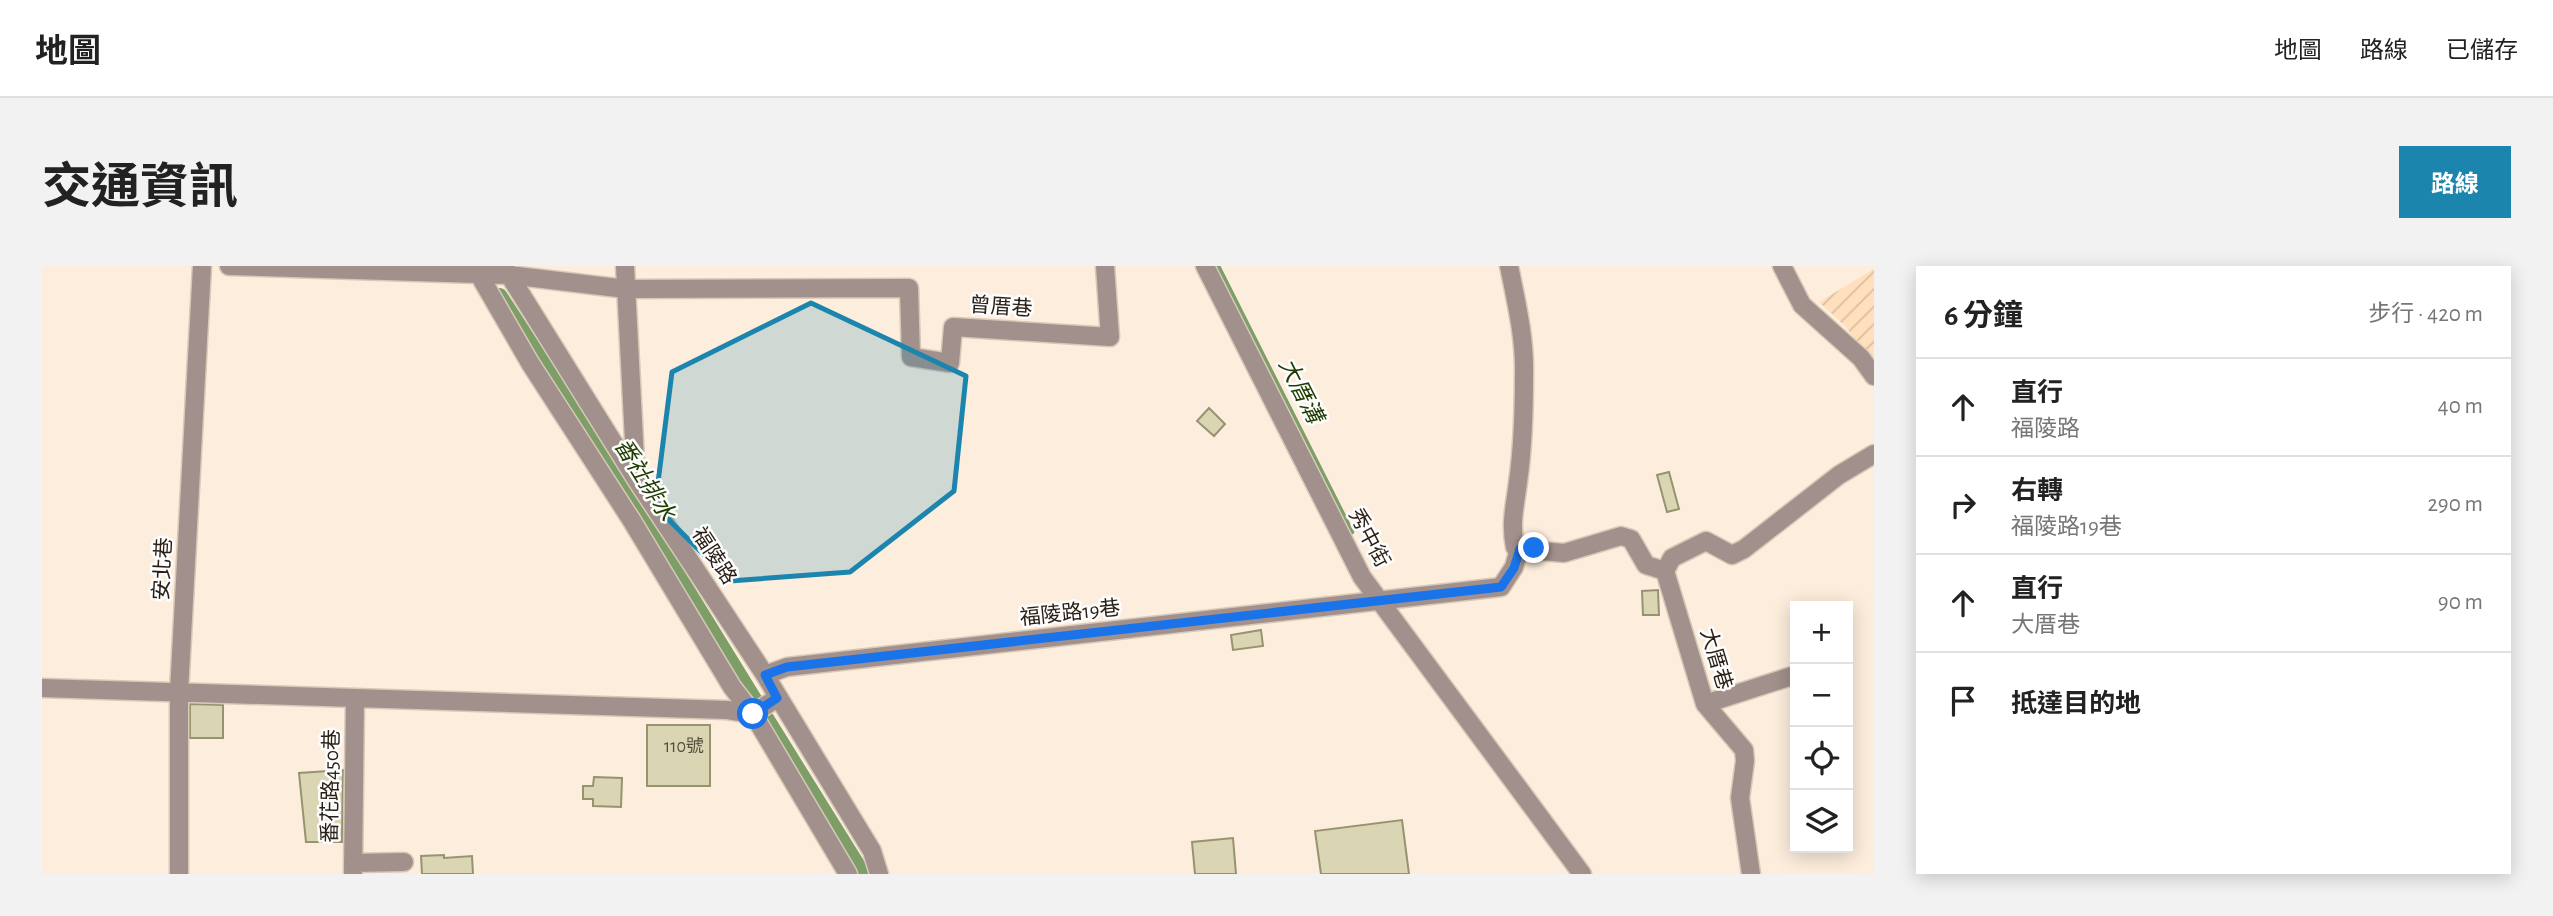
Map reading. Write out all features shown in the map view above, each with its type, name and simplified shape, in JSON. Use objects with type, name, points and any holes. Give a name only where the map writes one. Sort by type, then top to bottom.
[{"type":"street","name":"安北巷","points":[[179,874],[179,692],[202,266]]},
{"type":"street","points":[[229,266],[506,271]]},
{"type":"street","points":[[625,266],[636,479]]},
{"type":"street","name":"曾厝巷","points":[[506,271],[626,289],[909,288],[911,357],[950,363],[953,327],[1110,337],[1105,266]]},
{"type":"street","name":"秀中街","points":[[1205,266],[1362,577],[1582,874]]},
{"type":"street","points":[[1509,266],[1525,372],[1518,484],[1512,508],[1515,547],[1564,553],[1621,536],[1631,539],[1646,565],[1665,571],[1672,558],[1706,541],[1732,555],[1744,549],[1839,475],[1874,454]]},
{"type":"street","points":[[1782,266],[1802,305],[1861,358],[1874,376]]},
{"type":"street","points":[[477,270],[530,363],[632,521],[732,687],[753,714],[848,874]]},
{"type":"street","name":"福陵路","points":[[506,271],[636,479],[765,675],[872,851],[879,874]]},
{"type":"street","points":[[1381,602],[1501,587],[1514,568],[1520,549]]},
{"type":"street","name":"大厝巷","points":[[1665,571],[1705,704],[1744,750],[1741,798],[1751,874]]},
{"type":"street","name":"福陵路19巷","points":[[765,675],[787,667],[1381,602]]},
{"type":"street","points":[[1705,704],[1790,677]]},
{"type":"street","points":[[42,688],[727,710],[753,714],[777,698]]},
{"type":"street","name":"番花路450巷","points":[[353,868],[355,698]]},
{"type":"street","points":[[353,868],[404,862]]},
{"type":"highlighted area","points":[[811,303],[966,376],[954,491],[850,572],[730,581],[655,506],[672,372]]},
{"type":"shaded area","points":[[1874,269],[1874,364],[1845,326],[1819,302]]},
{"type":"building","points":[[1209,408],[1225,424],[1214,436],[1197,421]]},
{"type":"building","points":[[1669,472],[1679,509],[1667,512],[1657,475]]},
{"type":"building","points":[[1658,590],[1659,615],[1643,615],[1642,591]]},
{"type":"building","points":[[1261,630],[1263,646],[1233,650],[1231,635]]},
{"type":"building","points":[[190,704],[223,705],[223,738],[190,738]]},
{"type":"building","points":[[647,725],[710,725],[710,786],[647,786]]},
{"type":"building","points":[[343,770],[342,842],[306,842],[299,773]]},
{"type":"building","points":[[594,777],[622,778],[621,807],[593,806],[593,799],[583,799],[583,786],[593,786]]},
{"type":"building","points":[[1402,820],[1409,874],[1321,874],[1315,831]]},
{"type":"building","points":[[1233,838],[1236,874],[1195,874],[1192,842]]},
{"type":"building","points":[[444,855],[444,858],[472,856],[473,874],[422,874],[421,856]]},
{"type":"waterway","name":"大厝溝","points":[[1218,266],[1352,532]]},
{"type":"waterway","name":"番社排水","points":[[500,295],[614,470],[755,699]]},
{"type":"waterway","name":"番社排水","points":[[767,718],[864,874]]},
{"type":"route","points":[[753,714],[777,698],[765,675],[787,667],[1501,587],[1514,568],[1520,549],[1534,548]]}]
